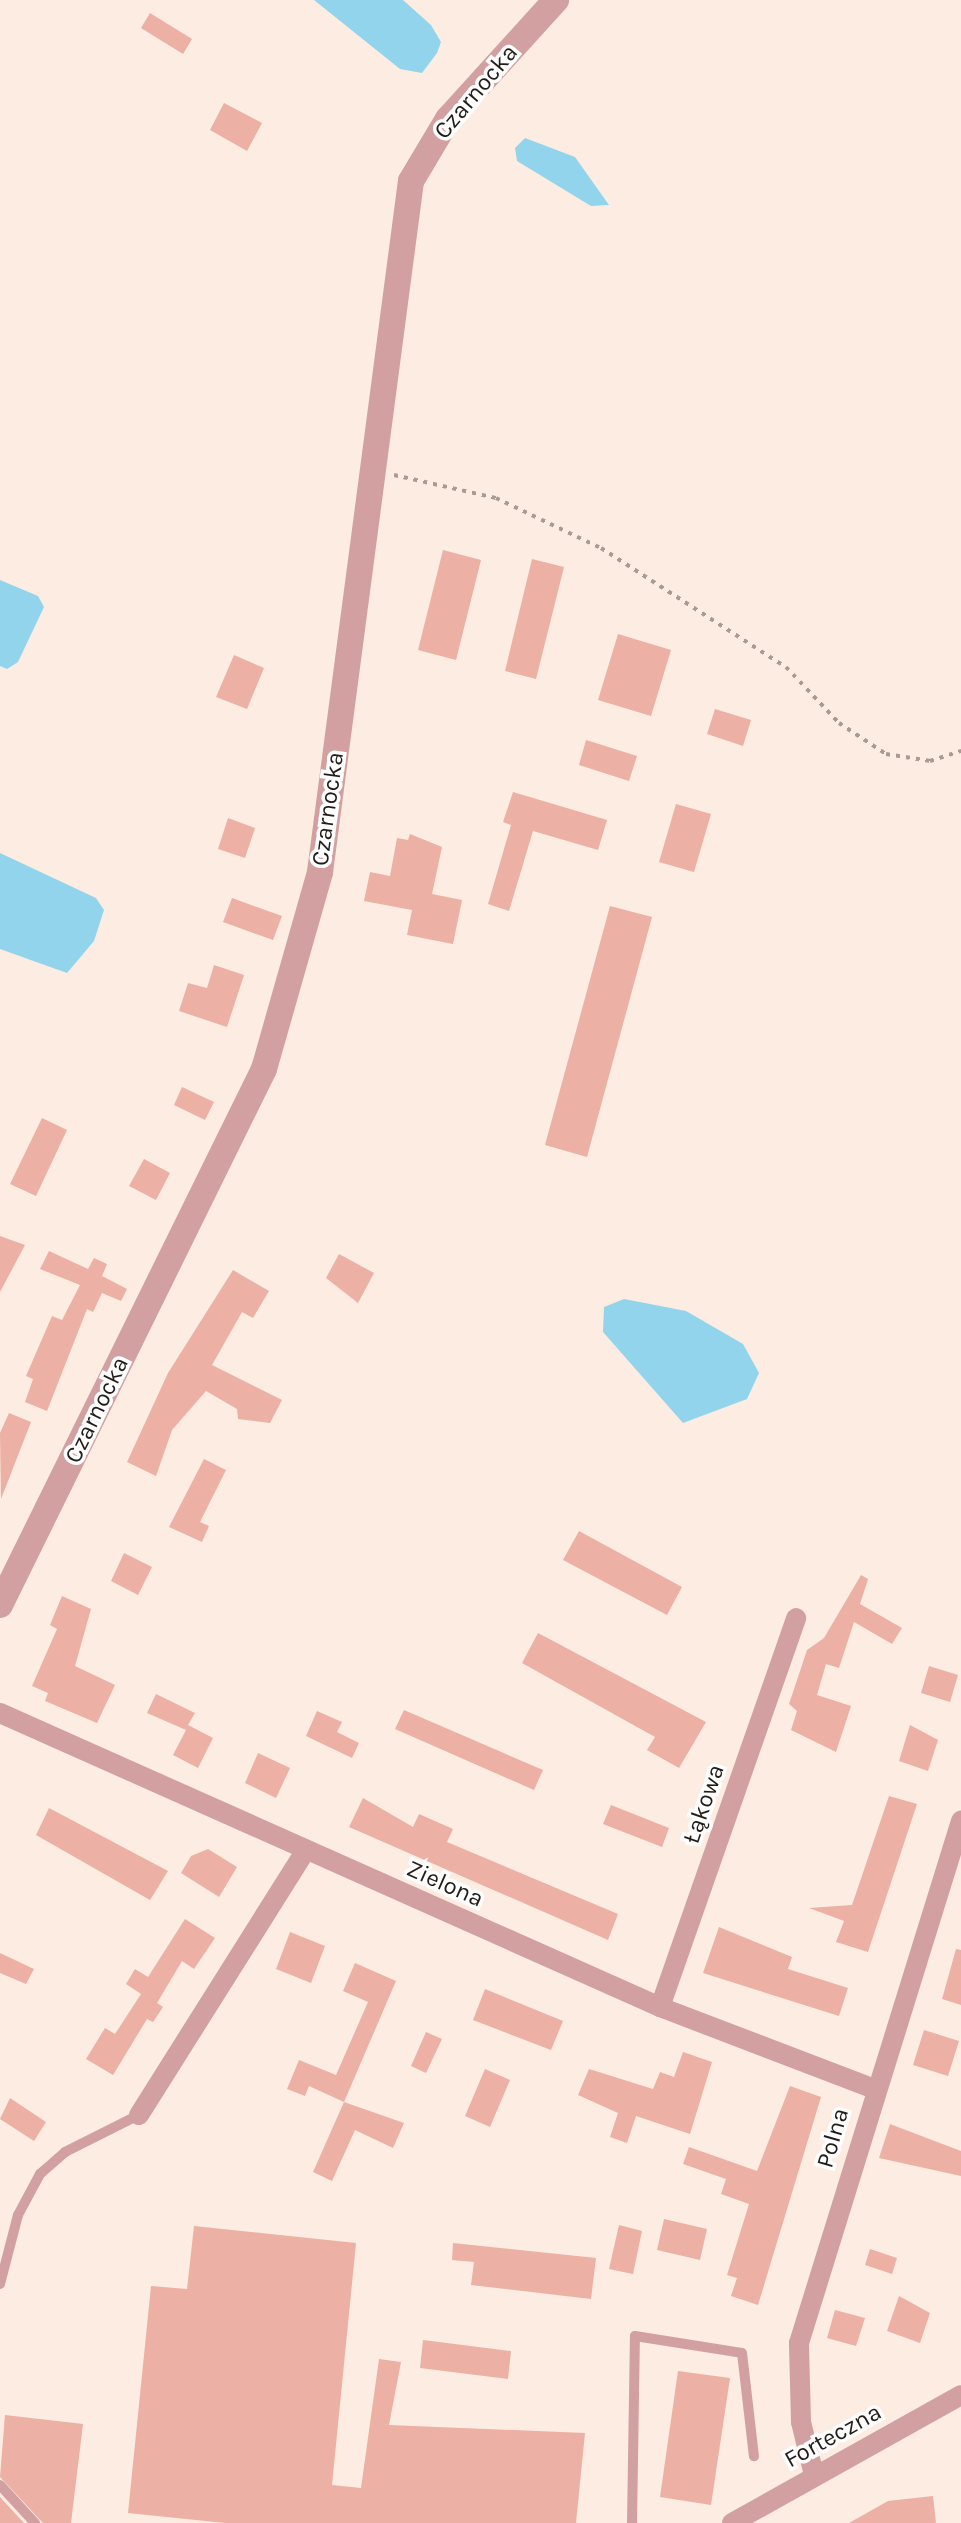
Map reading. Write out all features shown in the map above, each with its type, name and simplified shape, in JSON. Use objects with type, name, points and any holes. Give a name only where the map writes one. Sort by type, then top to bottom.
[{"type":"street","name":"Czarnocka","points":[[0,1605],[264,1069],[320,872],[411,181],[448,119],[556,0]]},
{"type":"street","name":"Łąkowa","points":[[660,2007],[796,1618]]},
{"type":"street","name":"Zielona","points":[[0,1713],[660,2007],[875,2089]]},
{"type":"street","name":"Polna","points":[[814,2475],[801,2422],[799,2343],[875,2089],[961,1821]]},
{"type":"street","points":[[139,2115],[305,1851]]},
{"type":"street","name":"Forteczna","points":[[732,2523],[961,2395]]},
{"type":"lane","points":[[0,2284],[18,2215],[40,2174],[65,2152],[139,2115]]},
{"type":"lane","points":[[632,2523],[635,2336],[742,2353],[754,2456]]},
{"type":"lane","points":[[0,2485],[35,2523]]},
{"type":"path","points":[[372,470],[496,498],[601,548],[786,667],[839,723],[886,754],[930,761],[961,751]]},
{"type":"water","points":[[314,0],[403,0],[431,25],[441,42],[437,53],[422,73],[400,69]]},
{"type":"water","points":[[525,138],[575,157],[609,205],[591,206],[517,161],[515,148]]},
{"type":"water","points":[[0,580],[38,596],[44,607],[18,662],[7,669],[0,666]]},
{"type":"water","points":[[0,853],[96,898],[104,910],[94,941],[67,973],[0,949]]},
{"type":"water","points":[[624,1299],[686,1311],[743,1344],[759,1373],[747,1399],[683,1423],[603,1332],[604,1307]]},
{"type":"building","points":[[150,13],[192,39],[183,54],[141,28]]},
{"type":"building","points":[[224,103],[262,123],[247,151],[210,130]]},
{"type":"building","points":[[443,550],[481,560],[456,660],[418,650]]},
{"type":"building","points":[[532,559],[564,567],[536,679],[505,671]]},
{"type":"building","points":[[618,634],[671,650],[651,716],[598,700]]},
{"type":"building","points":[[234,655],[264,668],[247,709],[216,697]]},
{"type":"building","points":[[715,709],[751,720],[743,746],[707,734]]},
{"type":"building","points":[[586,740],[637,756],[629,781],[579,765]]},
{"type":"building","points":[[513,792],[607,820],[598,850],[533,831],[509,911],[488,904],[511,825],[503,822]]},
{"type":"building","points":[[676,804],[711,814],[694,872],[659,862]]},
{"type":"building","points":[[228,818],[255,828],[245,858],[218,849]]},
{"type":"building","points":[[410,834],[442,847],[432,894],[462,900],[453,944],[407,935],[412,910],[364,901],[370,872],[390,876],[397,838],[408,840]]},
{"type":"building","points":[[232,898],[282,916],[273,940],[223,922]]},
{"type":"building","points":[[610,906],[652,917],[587,1157],[545,1145]]},
{"type":"building","points":[[214,965],[244,975],[227,1027],[179,1011],[188,983],[207,988]]},
{"type":"building","points":[[182,1087],[214,1102],[205,1120],[174,1105]]},
{"type":"building","points":[[42,1118],[67,1130],[36,1196],[10,1184]]},
{"type":"building","points":[[144,1159],[170,1173],[156,1200],[129,1186]]},
{"type":"building","points":[[0,1236],[25,1245],[0,1292]]},
{"type":"building","points":[[49,1251],[88,1269],[94,1258],[107,1264],[102,1276],[127,1289],[121,1301],[102,1293],[93,1312],[87,1309],[47,1411],[25,1402],[33,1379],[26,1376],[52,1316],[62,1320],[80,1285],[40,1269]]},
{"type":"building","points":[[339,1254],[374,1273],[358,1303],[326,1278]]},
{"type":"building","points":[[233,1270],[269,1291],[253,1318],[242,1312],[212,1365],[282,1400],[270,1423],[238,1419],[237,1409],[206,1391],[172,1430],[156,1476],[127,1462],[168,1373]]},
{"type":"building","points":[[9,1413],[31,1422],[1,1499],[0,1433]]},
{"type":"building","points":[[204,1459],[226,1470],[200,1522],[209,1526],[202,1542],[169,1527]]},
{"type":"building","points":[[579,1531],[682,1587],[667,1615],[563,1560]]},
{"type":"building","points":[[124,1553],[152,1567],[138,1595],[111,1581]]},
{"type":"building","points":[[861,1575],[868,1579],[860,1604],[902,1628],[892,1644],[854,1622],[839,1668],[826,1664],[817,1695],[851,1706],[836,1752],[791,1730],[797,1711],[789,1704],[807,1650],[824,1638]]},
{"type":"building","points":[[62,1596],[91,1609],[75,1666],[115,1685],[97,1723],[45,1701],[48,1693],[32,1686],[57,1629],[50,1625]]},
{"type":"building","points":[[538,1633],[706,1722],[679,1768],[647,1750],[655,1737],[522,1663]]},
{"type":"building","points":[[929,1666],[958,1675],[950,1702],[921,1693]]},
{"type":"building","points":[[156,1694],[195,1713],[188,1725],[213,1738],[198,1768],[173,1755],[186,1730],[147,1713]]},
{"type":"building","points":[[404,1710],[543,1770],[534,1790],[395,1729]]},
{"type":"building","points":[[317,1711],[342,1722],[337,1732],[359,1743],[352,1758],[306,1736]]},
{"type":"building","points":[[910,1725],[938,1740],[928,1771],[899,1761]]},
{"type":"building","points":[[258,1753],[290,1768],[276,1798],[245,1783]]},
{"type":"building","points":[[889,1796],[917,1804],[868,1952],[836,1942],[844,1921],[809,1908],[852,1905]]},
{"type":"building","points":[[363,1798],[413,1827],[419,1814],[453,1829],[447,1842],[618,1914],[608,1940],[349,1827]]},
{"type":"building","points":[[611,1805],[669,1828],[662,1847],[603,1824]]},
{"type":"building","points":[[49,1808],[168,1871],[150,1900],[36,1835]]},
{"type":"building","points":[[208,1849],[237,1867],[219,1897],[181,1873],[191,1856]]},
{"type":"building","points":[[185,1919],[215,1938],[194,1969],[182,1961],[157,2003],[163,2007],[153,2022],[147,2019],[113,2075],[86,2059],[105,2028],[115,2034],[141,1994],[126,1984],[135,1969],[148,1977]]},
{"type":"building","points":[[719,1927],[792,1957],[788,1969],[848,1988],[839,2016],[703,1973]]},
{"type":"building","points":[[290,1932],[325,1946],[311,1983],[276,1969]]},
{"type":"building","points":[[956,1949],[961,1950],[961,2005],[942,1999]]},
{"type":"building","points":[[0,1953],[34,1969],[26,1984],[0,1973]]},
{"type":"building","points":[[355,1963],[396,1981],[344,2102],[309,2086],[305,2096],[287,2089],[299,2060],[336,2075],[368,2002],[343,1991]]},
{"type":"building","points":[[485,1989],[563,2021],[551,2050],[473,2020]]},
{"type":"building","points":[[924,2030],[959,2041],[948,2076],[913,2065]]},
{"type":"building","points":[[426,2032],[442,2039],[426,2073],[411,2066]]},
{"type":"building","points":[[683,2052],[712,2062],[690,2134],[636,2116],[627,2143],[610,2137],[618,2113],[578,2095],[589,2069],[653,2089],[660,2072],[674,2077]]},
{"type":"building","points":[[485,2069],[510,2080],[490,2127],[465,2116]]},
{"type":"building","points":[[790,2086],[821,2097],[758,2305],[731,2296],[737,2278],[727,2275],[749,2204],[721,2194],[726,2179],[683,2164],[689,2147],[757,2171]]},
{"type":"building","points":[[10,2098],[46,2122],[34,2141],[0,2119]]},
{"type":"building","points":[[344,2102],[404,2123],[393,2148],[355,2130],[332,2181],[313,2172]]},
{"type":"building","points":[[890,2124],[961,2151],[961,2176],[879,2158]]},
{"type":"building","points":[[664,2219],[707,2229],[700,2260],[657,2250]]},
{"type":"building","points":[[619,2225],[642,2231],[633,2274],[609,2269]]},
{"type":"building","points":[[194,2226],[356,2243],[332,2485],[361,2488],[379,2359],[401,2362],[389,2425],[585,2433],[576,2523],[225,2523],[128,2513],[151,2286],[187,2289]]},
{"type":"building","points":[[453,2243],[596,2258],[591,2299],[471,2285],[474,2262],[452,2260]]},
{"type":"building","points":[[870,2249],[897,2258],[892,2274],[865,2265]]},
{"type":"building","points":[[899,2296],[930,2313],[920,2343],[887,2331]]},
{"type":"building","points":[[835,2310],[865,2318],[856,2346],[827,2338]]},
{"type":"building","points":[[423,2340],[511,2351],[508,2379],[420,2368]]},
{"type":"building","points":[[678,2371],[730,2378],[711,2505],[660,2497]]},
{"type":"building","points":[[5,2415],[83,2424],[71,2523],[43,2523],[0,2477]]},
{"type":"building","points":[[933,2496],[936,2523],[849,2523],[888,2501]]},
{"type":"building","points":[[0,2497],[24,2523],[0,2523]]}]
